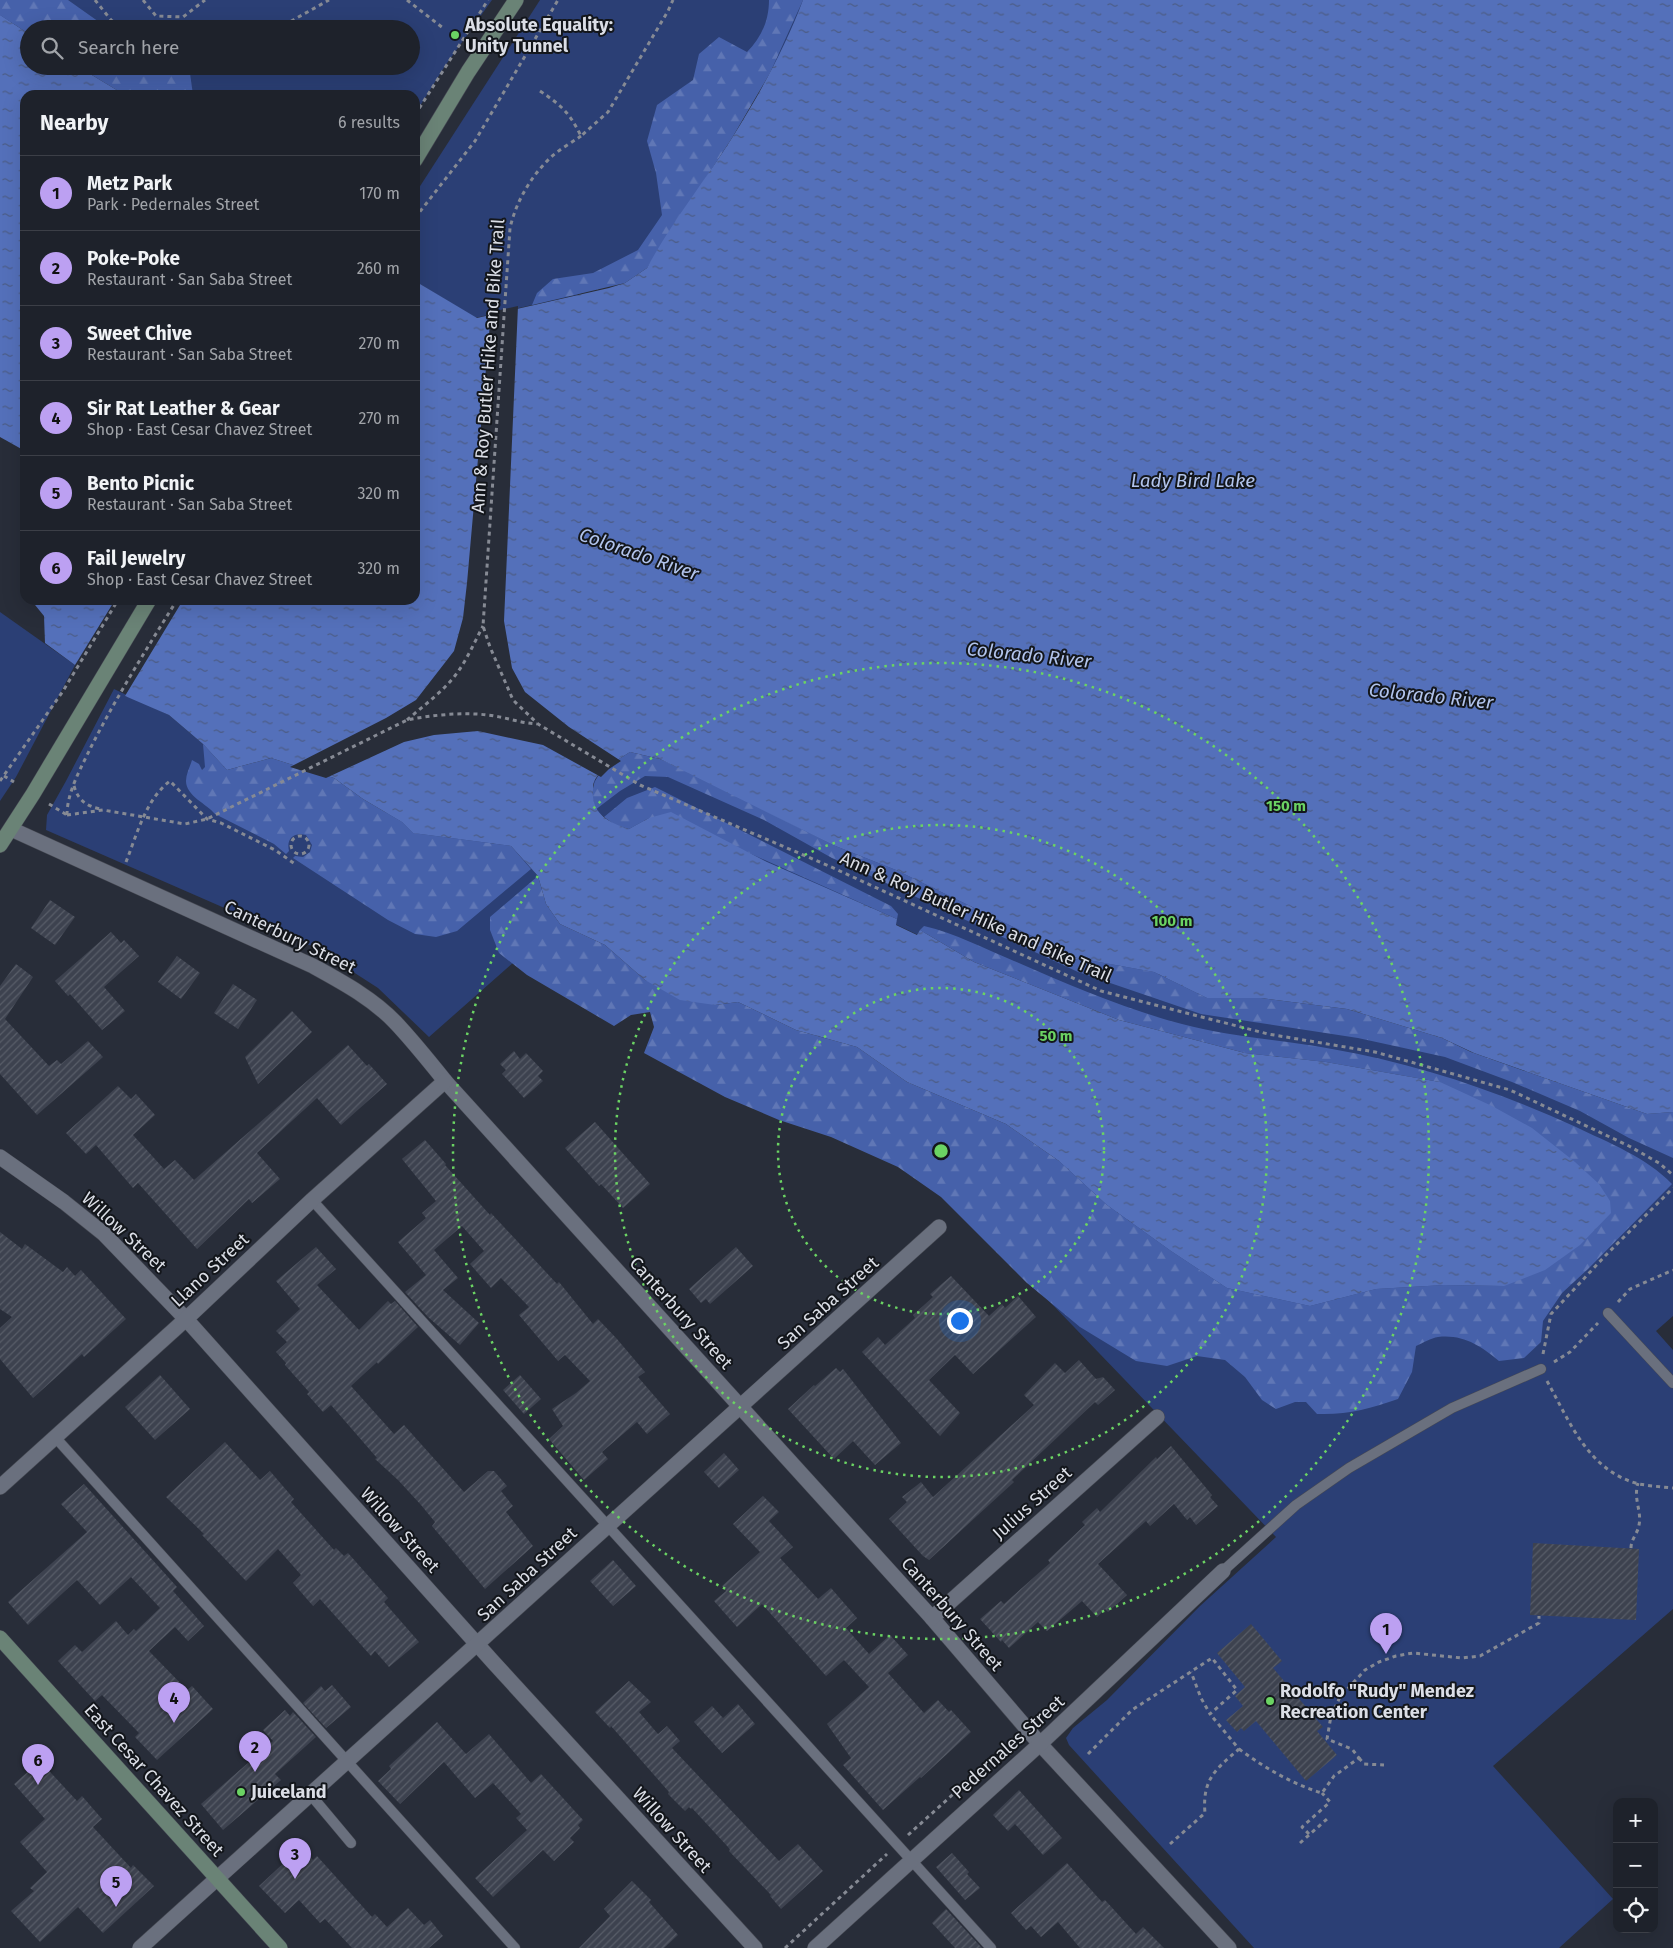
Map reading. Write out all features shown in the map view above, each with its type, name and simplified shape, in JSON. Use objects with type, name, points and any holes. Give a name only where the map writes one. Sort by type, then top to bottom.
[{"type":"main road","points":[[420,152],[468,72],[516,0]]},
{"type":"main road","points":[[0,845],[146,605]]},
{"type":"main road","name":"East Cesar Chavez Street","points":[[0,1638],[280,1948]]},
{"type":"street","name":"Canterbury Street","points":[[11,829],[313,966],[344,983],[394,1021],[932,1618],[1040,1744],[1229,1948]]},
{"type":"street","name":"Llano Street","points":[[0,1487],[186,1319],[312,1200],[446,1080]]},
{"type":"street","name":"Willow Street","points":[[0,1156],[64,1202],[104,1234],[186,1319],[478,1645],[755,1948]]},
{"type":"street","name":"San Saba Street","points":[[140,1948],[939,1227]]},
{"type":"street","name":"Julius Street","points":[[932,1618],[1157,1417]]},
{"type":"street","name":"Pedernales Street","points":[[815,1948],[1040,1744],[1223,1571]]},
{"type":"lane","points":[[312,1200],[991,1948]]},
{"type":"lane","points":[[1608,1313],[1673,1383]]},
{"type":"lane","points":[[1223,1571],[1296,1505],[1349,1468],[1452,1408],[1541,1369]]},
{"type":"lane","points":[[55,1437],[515,1948]]},
{"type":"lane","points":[[310,1794],[352,1843]]},
{"type":"path","points":[[96,0],[111,20]]},
{"type":"path","points":[[143,0],[156,16],[182,17],[205,0]]},
{"type":"path","points":[[293,20],[329,0]]},
{"type":"path","points":[[407,0],[443,28]]},
{"type":"path","points":[[420,107],[488,0]]},
{"type":"path","points":[[420,212],[475,141],[558,0]]},
{"type":"path","name":"Ann & Roy Butler Hike and Bike Trail","points":[[673,0],[664,20],[608,112],[581,136],[549,159],[525,190],[514,211],[510,228],[483,626],[490,648],[513,700],[538,724],[640,785],[829,866],[1101,991],[1268,1034],[1375,1052],[1510,1090],[1634,1148],[1659,1163],[1673,1175]]},
{"type":"path","points":[[540,91],[557,102],[571,116],[581,136]]},
{"type":"path","points":[[0,781],[63,691],[115,605]]},
{"type":"path","points":[[68,816],[67,806],[81,768],[120,692],[174,605]]},
{"type":"path","name":"Ann & Roy Butler Hike and Bike Trail","points":[[74,786],[77,796],[84,803],[103,810],[185,824],[207,819],[407,720],[439,694],[455,676],[483,626]]},
{"type":"path","name":"Ann & Roy Butler Hike and Bike Trail","points":[[407,720],[429,715],[487,715],[527,724],[538,724]]},
{"type":"path","points":[[4,776],[14,782]]},
{"type":"path","points":[[126,862],[144,816],[155,796],[170,781],[207,819],[222,824],[275,850],[295,864]]},
{"type":"path","points":[[49,804],[68,816]]},
{"type":"path","name":"Ann & Roy Butler Hike and Bike Trail","points":[[68,816],[103,810]]},
{"type":"path","points":[[299,836],[307,840],[309,846],[307,852],[299,855],[293,852],[290,847],[294,838],[299,836]]},
{"type":"path","points":[[288,859],[293,852]]},
{"type":"path","points":[[1673,1188],[1605,1256],[1551,1314],[1541,1369],[1573,1431],[1595,1459],[1619,1475],[1638,1483],[1673,1488]]},
{"type":"path","points":[[1631,1548],[1631,1542],[1639,1526],[1635,1495],[1638,1483]]},
{"type":"path","points":[[1384,1765],[1364,1764],[1352,1749],[1327,1739],[1331,1716],[1340,1697],[1366,1670],[1379,1662],[1412,1653],[1462,1658],[1480,1656],[1539,1623],[1539,1616]]},
{"type":"path","points":[[1088,1754],[1132,1710],[1212,1658],[1237,1690],[1210,1714]]},
{"type":"path","points":[[1191,1672],[1201,1698],[1210,1714],[1239,1749],[1275,1773],[1302,1787],[1322,1793],[1330,1802],[1302,1828],[1309,1834]]},
{"type":"path","points":[[1170,1844],[1205,1813],[1205,1788],[1210,1777],[1239,1749]]},
{"type":"path","points":[[1322,1793],[1334,1776],[1359,1758]]},
{"type":"path","points":[[1300,1843],[1327,1819]]},
{"type":"shaded area","points":[[0,0],[492,0],[445,66],[420,106],[420,90],[130,90],[97,75],[420,75],[420,20],[20,20],[20,28],[0,19]]},
{"type":"shaded area","points":[[540,0],[815,0],[647,268],[576,295],[475,318],[420,284],[420,186]]},
{"type":"shaded area","points":[[0,612],[75,665],[16,777],[0,801]]},
{"type":"shaded area","points":[[114,689],[169,715],[203,744],[227,770],[511,846],[538,876],[514,962],[429,1037],[378,988],[316,948],[46,830],[47,815]]},
{"type":"shaded area","points":[[630,752],[1261,998],[1647,1114],[1673,1112],[1673,1316],[1656,1331],[1673,1350],[1673,1609],[1493,1766],[1613,1899],[1559,1948],[1254,1948],[1069,1745],[1066,1738],[1073,1728],[1107,1700],[1200,1606],[1276,1537],[948,1196],[1059,1161],[1440,1082],[1326,1062],[1245,1053],[920,931],[918,935],[895,924],[897,919],[832,891],[615,825],[595,810],[594,781]]},
{"type":"green space","points":[[0,0],[68,0],[96,20],[20,20],[20,28],[0,15]]},
{"type":"green space","points":[[769,0],[803,0],[770,73],[732,138],[647,268],[625,283],[532,305],[537,293],[553,279],[593,273],[638,250],[662,215],[656,173],[647,141],[657,105],[693,80],[699,54],[719,37],[747,52],[756,41],[766,22]]},
{"type":"green space","points":[[92,75],[190,75],[192,90],[117,90]]},
{"type":"green space","points":[[203,744],[227,770],[271,758],[334,778],[363,799],[402,822],[413,833],[511,846],[531,869],[457,931],[436,937],[415,934],[388,920],[293,858],[295,856],[303,857],[310,852],[312,845],[306,835],[298,834],[292,837],[288,846],[289,851],[286,854],[274,844],[215,814],[193,795],[189,791],[186,778],[192,760],[199,764],[202,770],[205,767]]},
{"type":"green space","points":[[630,752],[660,759],[689,772],[833,845],[896,870],[1077,958],[1154,972],[1207,998],[1261,998],[1347,1009],[1442,1038],[1471,1052],[1647,1114],[1673,1112],[1673,1158],[1629,1138],[1580,1111],[1512,1082],[1445,1057],[1358,1038],[1201,1014],[1078,972],[832,858],[764,820],[668,777],[645,776],[620,791],[595,810],[593,789],[599,774]]},
{"type":"green space","points":[[655,787],[891,906],[898,914],[897,919],[740,849],[649,818],[629,829],[615,825],[604,817],[627,798]]},
{"type":"green space","points":[[538,876],[546,904],[560,924],[605,945],[645,980],[715,1005],[738,1002],[796,1030],[857,1047],[907,1082],[1006,1124],[1059,1161],[1107,1205],[1227,1288],[1310,1306],[1376,1289],[1444,1285],[1504,1286],[1440,1082],[1326,1062],[1245,1053],[1119,1020],[974,962],[920,930],[924,926],[958,937],[1097,996],[1160,1018],[1219,1032],[1364,1055],[1395,1062],[1487,1090],[1614,1145],[1651,1166],[1672,1184],[1562,1293],[1543,1321],[1541,1342],[1524,1358],[1499,1361],[1485,1350],[1464,1339],[1438,1337],[1416,1346],[1412,1372],[1398,1399],[1368,1408],[1339,1413],[1317,1414],[1306,1402],[1295,1402],[1276,1409],[1262,1400],[1245,1377],[1225,1360],[1197,1356],[1167,1366],[1136,1361],[1080,1327],[1027,1283],[941,1197],[898,1167],[831,1137],[779,1120],[725,1097],[644,1053],[654,1027],[650,1012],[631,1015],[614,1026],[527,975],[499,953],[490,930],[490,917]]},
{"type":"water","name":"Lady Bird Lake","points":[[803,0],[1673,0],[1673,1112],[1647,1114],[1474,1053],[1442,1038],[1347,1009],[1261,998],[1207,998],[1154,972],[1077,958],[896,870],[833,845],[660,759],[630,752],[600,773],[593,786],[593,798],[598,811],[614,824],[629,829],[649,818],[671,812],[767,862],[897,919],[896,925],[917,935],[920,930],[974,962],[1119,1020],[1245,1053],[1326,1062],[1440,1082],[1492,1106],[1532,1128],[1575,1162],[1599,1184],[1610,1201],[1611,1213],[1580,1245],[1545,1270],[1504,1286],[1444,1285],[1376,1289],[1310,1306],[1227,1288],[1107,1205],[1059,1161],[1006,1124],[907,1082],[857,1047],[796,1030],[738,1002],[715,1005],[680,1000],[645,980],[605,945],[560,924],[546,904],[538,876],[511,846],[413,833],[402,822],[363,799],[334,778],[271,758],[227,770],[203,744],[169,715],[125,696],[180,605],[420,605],[420,284],[477,318],[609,288],[625,283],[647,268],[666,235],[732,138],[752,105],[771,71]]},
{"type":"water","points":[[0,15],[20,28],[20,75],[92,75],[117,90],[20,90],[20,448],[0,437]]},
{"type":"water","points":[[35,605],[112,605],[75,665],[45,643],[44,616]]},
{"type":"pier","points":[[518,306],[504,621],[512,668],[525,692],[569,727],[621,761],[601,777],[543,745],[478,731],[434,735],[404,742],[326,778],[290,767],[386,718],[416,700],[454,651],[463,618],[467,583],[491,312]]},
{"type":"building","points":[[50,900],[75,917],[55,945],[31,928]]},
{"type":"building","points":[[111,932],[121,943],[124,940],[139,956],[104,987],[125,1011],[102,1030],[70,994],[68,996],[55,981]]},
{"type":"building","points":[[177,956],[200,973],[181,999],[158,982]]},
{"type":"building","points":[[16,964],[33,977],[5,1019],[49,1066],[57,1060],[61,1064],[88,1041],[103,1057],[37,1115],[0,1074],[0,986]]},
{"type":"building","points":[[233,984],[257,1000],[238,1029],[214,1013]]},
{"type":"building","points":[[292,1011],[312,1032],[258,1084],[245,1057]]},
{"type":"building","points":[[348,1045],[387,1084],[341,1125],[317,1098],[257,1153],[280,1179],[252,1203],[249,1199],[197,1249],[138,1183],[133,1188],[96,1145],[86,1154],[66,1133],[118,1086],[131,1099],[136,1094],[155,1115],[133,1135],[164,1169],[175,1160],[194,1180]]},
{"type":"building","points":[[514,1051],[520,1059],[526,1053],[543,1071],[538,1076],[543,1081],[524,1098],[502,1074],[506,1070],[500,1064]]},
{"type":"building","points":[[595,1122],[650,1184],[623,1208],[601,1184],[599,1186],[565,1148]]},
{"type":"building","points":[[425,1140],[490,1215],[491,1213],[557,1284],[559,1282],[593,1324],[598,1319],[617,1339],[645,1372],[638,1377],[670,1414],[647,1434],[637,1422],[602,1452],[608,1459],[584,1480],[549,1439],[563,1426],[552,1409],[590,1381],[565,1355],[558,1361],[519,1315],[529,1307],[501,1278],[491,1288],[470,1264],[484,1251],[462,1226],[434,1250],[458,1278],[443,1290],[479,1323],[460,1345],[428,1317],[405,1292],[426,1275],[398,1242],[426,1218],[422,1213],[436,1201],[402,1159]]},
{"type":"building","points":[[0,1232],[22,1249],[25,1244],[63,1272],[67,1267],[75,1276],[81,1270],[126,1319],[84,1357],[82,1354],[33,1398],[0,1359],[0,1328],[12,1317],[0,1309]]},
{"type":"building","points":[[316,1247],[336,1269],[317,1285],[359,1330],[388,1301],[391,1304],[395,1301],[418,1327],[351,1386],[394,1434],[404,1425],[464,1492],[488,1471],[494,1471],[507,1486],[501,1491],[513,1506],[506,1512],[533,1546],[485,1589],[432,1526],[435,1522],[421,1505],[375,1459],[377,1458],[331,1405],[323,1412],[276,1352],[287,1342],[276,1331],[300,1309],[276,1281]]},
{"type":"building","points":[[736,1247],[753,1266],[710,1304],[706,1299],[701,1303],[689,1289]]},
{"type":"building","points":[[951,1276],[989,1316],[1002,1304],[1005,1308],[1018,1296],[1036,1317],[973,1374],[955,1355],[929,1380],[960,1413],[940,1436],[862,1352],[878,1337],[885,1345],[915,1318],[913,1315],[933,1297],[930,1294]]},
{"type":"building","points":[[1079,1360],[1096,1379],[1103,1377],[1115,1390],[1098,1405],[1095,1402],[1012,1480],[1014,1482],[929,1560],[923,1556],[889,1519],[907,1502],[902,1497],[921,1482],[933,1497],[1034,1405],[1024,1395],[1055,1363],[1065,1373]]},
{"type":"building","points":[[836,1368],[840,1372],[843,1369],[901,1443],[875,1465],[853,1441],[834,1459],[788,1409]]},
{"type":"building","points":[[160,1375],[190,1409],[155,1440],[125,1407]]},
{"type":"building","points":[[520,1375],[541,1399],[524,1414],[503,1390]]},
{"type":"building","points":[[225,1442],[260,1480],[270,1471],[294,1499],[291,1502],[334,1550],[336,1548],[344,1556],[348,1553],[388,1598],[384,1602],[419,1642],[389,1667],[375,1651],[371,1656],[320,1599],[313,1606],[293,1583],[301,1575],[278,1549],[246,1581],[202,1535],[204,1534],[166,1497]]},
{"type":"building","points":[[1171,1446],[1212,1495],[1210,1497],[1218,1506],[1196,1525],[1190,1517],[1187,1520],[1174,1504],[1150,1526],[1146,1521],[1098,1564],[1127,1595],[1108,1612],[1105,1609],[1097,1617],[1082,1601],[1047,1631],[1038,1622],[1009,1648],[1002,1640],[1001,1642],[980,1619],[1001,1601],[1004,1604],[1050,1563],[1048,1560],[1085,1525],[1082,1522],[1097,1508],[1100,1512],[1156,1457],[1157,1459]]},
{"type":"building","points":[[724,1453],[739,1470],[719,1488],[704,1472]]},
{"type":"building","points":[[84,1484],[177,1587],[173,1591],[204,1626],[188,1641],[175,1627],[149,1651],[187,1690],[192,1686],[213,1709],[157,1760],[135,1737],[139,1733],[102,1695],[95,1701],[58,1661],[75,1645],[82,1652],[116,1621],[128,1635],[134,1629],[136,1631],[160,1608],[131,1577],[100,1605],[77,1580],[28,1625],[8,1602],[87,1532],[61,1504]]},
{"type":"building","points":[[763,1496],[779,1512],[769,1521],[793,1547],[780,1558],[818,1599],[831,1588],[857,1618],[846,1628],[869,1654],[890,1635],[908,1655],[888,1673],[924,1713],[938,1700],[949,1712],[951,1710],[971,1732],[883,1810],[843,1765],[851,1758],[827,1724],[869,1687],[844,1660],[826,1676],[762,1604],[737,1627],[714,1601],[726,1591],[722,1586],[760,1552],[733,1524]]},
{"type":"building","points":[[1533,1543],[1639,1549],[1636,1620],[1530,1615]]},
{"type":"building","points":[[613,1560],[636,1586],[613,1606],[590,1581]]},
{"type":"building","name":"Rodolfo \"Rudy\" Mendez Recreation Center","points":[[1251,1624],[1282,1661],[1273,1668],[1323,1727],[1317,1731],[1337,1755],[1306,1781],[1256,1721],[1244,1731],[1241,1728],[1237,1732],[1226,1720],[1243,1706],[1235,1696],[1245,1687],[1217,1653]]},
{"type":"building","points":[[629,1681],[651,1702],[639,1712],[658,1734],[667,1726],[680,1741],[672,1748],[779,1861],[798,1844],[823,1871],[781,1909],[771,1895],[729,1851],[728,1847],[692,1808],[689,1807],[685,1811],[668,1794],[669,1792],[611,1726],[610,1728],[595,1712]]},
{"type":"building","points":[[332,1685],[351,1707],[326,1728],[303,1703],[321,1686],[325,1691]]},
{"type":"building","points":[[738,1704],[755,1724],[722,1753],[694,1722],[712,1706],[723,1718]]},
{"type":"building","name":"Juiceland","points":[[285,1710],[290,1716],[293,1712],[316,1737],[275,1774],[281,1780],[223,1830],[201,1804],[273,1741],[263,1730]]},
{"type":"building","points":[[437,1722],[466,1754],[489,1734],[531,1783],[541,1774],[583,1820],[578,1825],[580,1828],[570,1838],[574,1842],[554,1861],[543,1850],[493,1897],[475,1878],[527,1830],[516,1818],[521,1814],[493,1783],[475,1798],[444,1762],[400,1804],[378,1781],[391,1769],[389,1766]]},
{"type":"building","points":[[40,1761],[77,1801],[82,1796],[102,1819],[93,1827],[131,1868],[133,1865],[154,1886],[103,1933],[78,1907],[40,1942],[11,1911],[34,1891],[30,1888],[47,1872],[20,1842],[45,1819],[14,1784]]},
{"type":"building","points":[[1019,1790],[1062,1838],[1043,1855],[1015,1824],[1008,1831],[993,1815]]},
{"type":"building","points":[[301,1847],[313,1860],[317,1856],[372,1917],[375,1914],[387,1927],[408,1908],[424,1925],[430,1920],[443,1936],[429,1948],[352,1948],[325,1919],[320,1923],[299,1900],[285,1913],[259,1886]]},
{"type":"building","points":[[952,1853],[980,1888],[965,1900],[936,1867]]},
{"type":"building","points":[[1067,1863],[1102,1902],[1105,1900],[1136,1934],[1143,1927],[1164,1948],[1080,1948],[1058,1922],[1041,1937],[1031,1926],[1026,1930],[1011,1913]]},
{"type":"building","points":[[632,1881],[651,1900],[649,1902],[678,1935],[664,1948],[579,1948],[610,1916],[604,1909]]},
{"type":"building","points":[[946,1909],[982,1948],[955,1948],[932,1923]]},
{"type":"place","name":"Absolute Equality: Unity Tunnel","points":[[455,35]]},
{"type":"place","name":"Metz Park","points":[[1386,1654]]},
{"type":"place","name":"Rodolfo \"Rudy\" Mendez Recreation Center","points":[[1270,1701]]},
{"type":"place","name":"Sir Rat Leather & Gear","points":[[174,1723]]},
{"type":"place","name":"Poke-Poke","points":[[255,1772]]},
{"type":"place","name":"Fail Jewelry","points":[[38,1785]]},
{"type":"place","name":"Juiceland","points":[[241,1792]]},
{"type":"place","name":"Sweet Chive","points":[[295,1879]]},
{"type":"place","name":"Bento Picnic","points":[[116,1907]]},
{"type":"water label","name":"Colorado River","points":[[639,554]]},
{"type":"water label","name":"Colorado River","points":[[1029,655]]},
{"type":"water label","name":"Colorado River","points":[[1431,696]]}]
